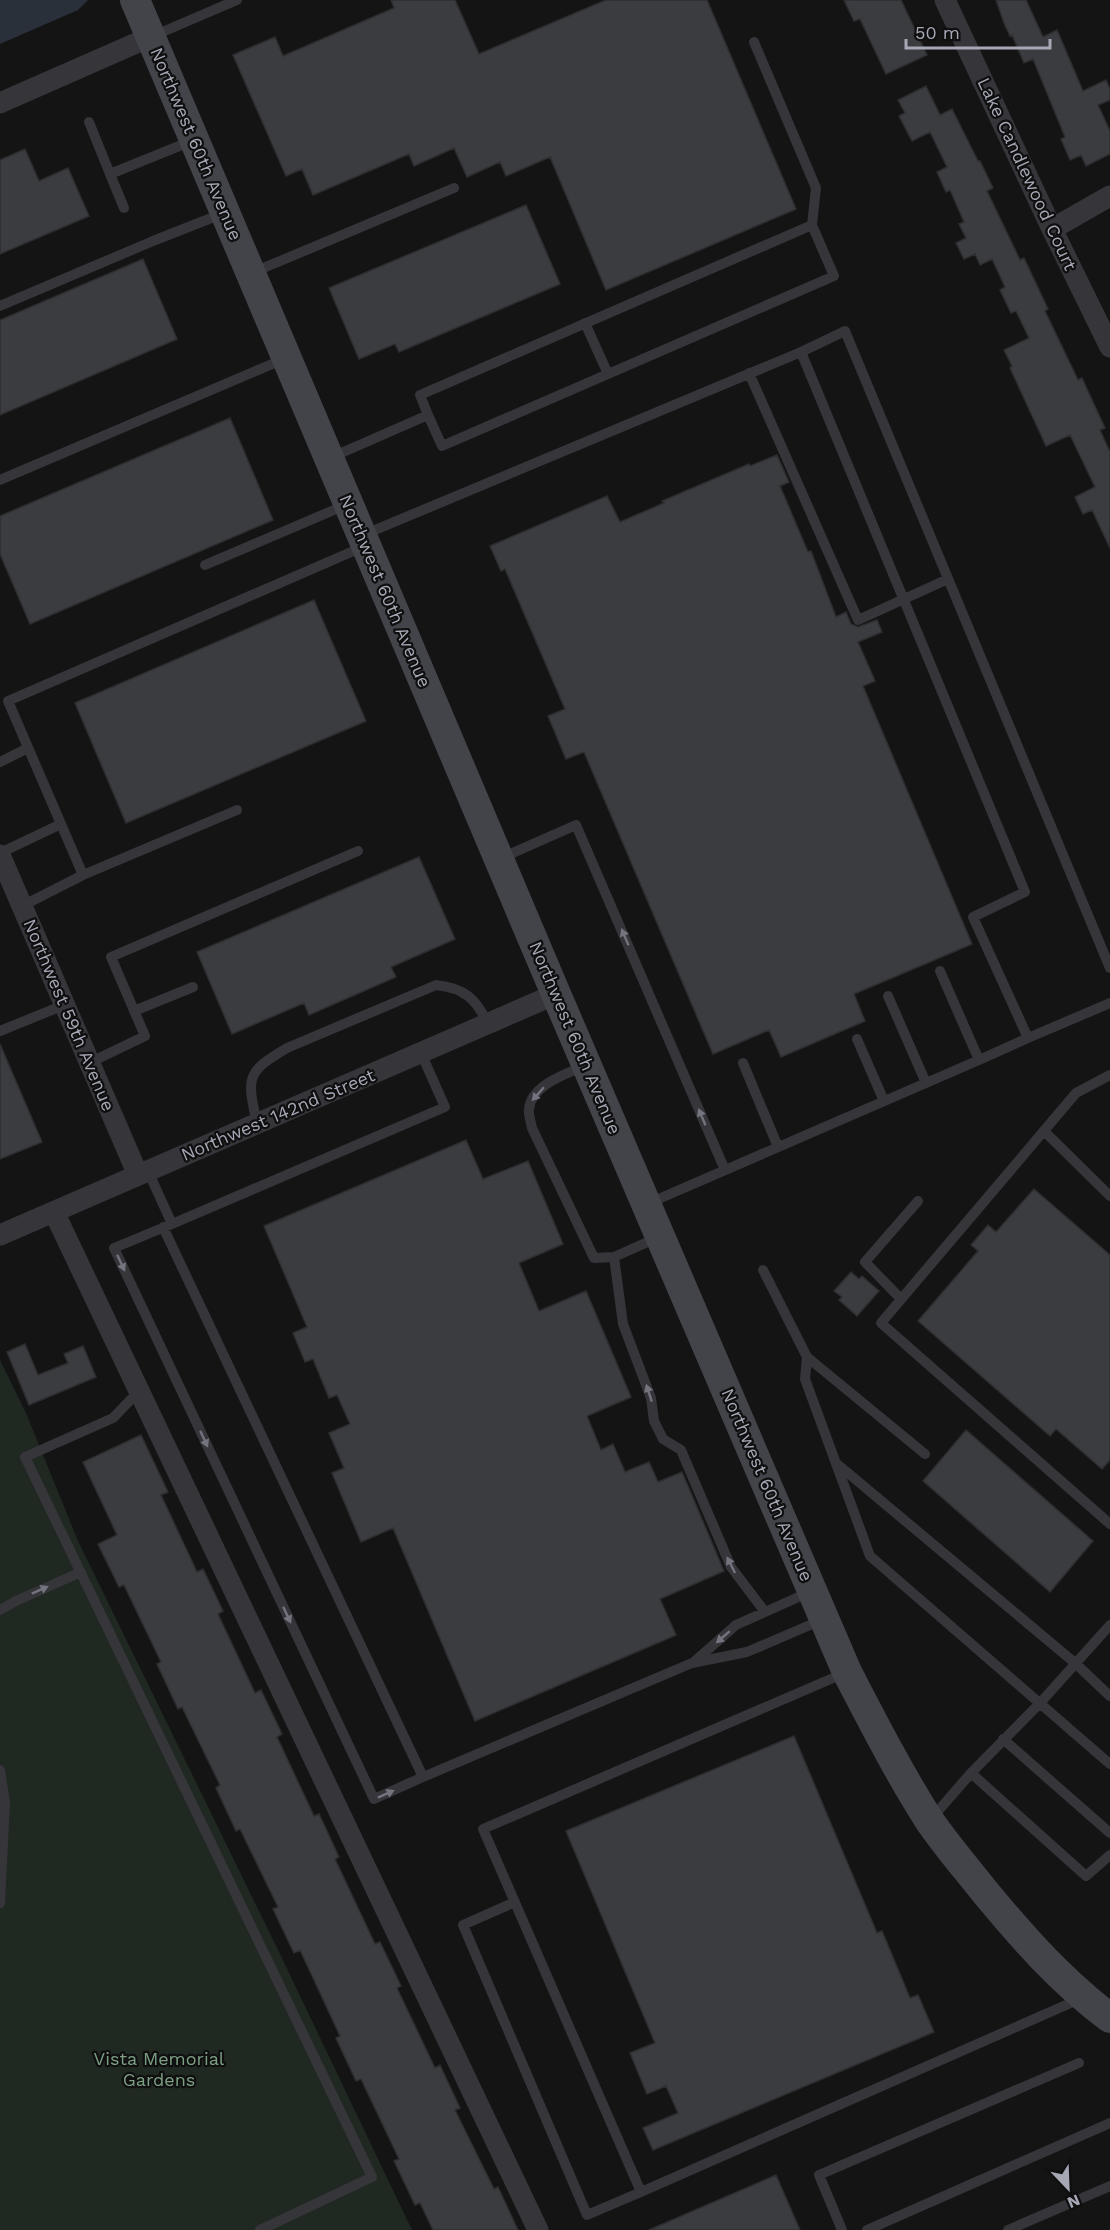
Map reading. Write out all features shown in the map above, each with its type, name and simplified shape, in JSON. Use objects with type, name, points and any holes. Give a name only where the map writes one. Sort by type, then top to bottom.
[{"type":"street","name":"Northwest 60th Avenue","points":[[135,0],[498,859],[847,1672],[878,1732],[930,1820],[963,1865],[1029,1944],[1083,1997],[1110,2018]]},
{"type":"street","name":"Lake Candlewood Court","points":[[945,0],[1110,347]]},
{"type":"street","points":[[0,103],[150,37]]},
{"type":"street","points":[[1052,229],[1110,196]]},
{"type":"street","name":"Northwest 59th Avenue","points":[[0,854],[89,1063],[143,1173]]},
{"type":"street","name":"Northwest 142nd Street","points":[[0,1235],[556,994]]},
{"type":"street","points":[[54,1212],[538,2230]]},
{"type":"lane","points":[[150,37],[237,0]]},
{"type":"lane","points":[[754,42],[816,188],[812,225],[834,276],[442,446],[420,395],[812,225]]},
{"type":"lane","points":[[89,122],[124,208]]},
{"type":"lane","points":[[110,174],[194,140]]},
{"type":"lane","points":[[251,274],[454,188]]},
{"type":"lane","points":[[0,306],[225,213]]},
{"type":"lane","points":[[585,323],[608,374]]},
{"type":"lane","points":[[84,875],[8,701],[364,541],[845,331],[1110,968]]},
{"type":"lane","points":[[801,351],[1025,892],[973,917],[1028,1038]]},
{"type":"lane","points":[[0,480],[286,358]]},
{"type":"lane","points":[[749,373],[858,620],[948,579]]},
{"type":"lane","points":[[328,458],[428,415]]},
{"type":"lane","points":[[205,565],[348,504]]},
{"type":"lane","points":[[0,762],[28,748]]},
{"type":"lane","points":[[22,906],[84,875],[237,810]]},
{"type":"lane","points":[[0,854],[61,824]]},
{"type":"lane","points":[[498,859],[576,825],[725,1170]]},
{"type":"lane","points":[[89,1063],[145,1036],[111,957],[358,851]]},
{"type":"lane","points":[[940,971],[979,1060]]},
{"type":"lane","points":[[257,1124],[250,1091],[254,1071],[287,1048],[436,985],[449,986],[469,996],[478,1004],[488,1024]]},
{"type":"lane","points":[[134,1011],[193,987]]},
{"type":"lane","points":[[888,996],[926,1083]]},
{"type":"lane","points":[[647,1204],[1110,1004]]},
{"type":"lane","points":[[0,1031],[64,1005]]},
{"type":"lane","points":[[857,1039],[884,1101]]},
{"type":"lane","points":[[421,1053],[445,1107],[114,1248],[374,1799],[692,1663],[747,1652],[824,1619]]},
{"type":"lane","points":[[743,1063],[778,1147]]},
{"type":"lane","points":[[587,1064],[549,1083],[533,1096],[529,1109],[532,1128],[594,1258],[614,1257],[661,1236]]},
{"type":"lane","points":[[1110,1088],[1105,1078],[1076,1093],[881,1323],[1110,1524]]},
{"type":"lane","points":[[1044,1131],[1110,1196]]},
{"type":"lane","points":[[143,1173],[423,1777]]},
{"type":"lane","points":[[901,1299],[865,1262],[918,1202]]},
{"type":"lane","points":[[614,1257],[623,1324],[651,1398],[654,1421],[663,1438],[681,1450],[731,1567],[765,1612]]},
{"type":"lane","points":[[763,1270],[807,1357],[925,1454]]},
{"type":"lane","points":[[807,1357],[805,1379],[870,1556],[1110,1764]]},
{"type":"lane","points":[[139,1391],[113,1418],[25,1457],[372,2177],[260,2230]]},
{"type":"lane","points":[[836,1463],[1075,1663],[1110,1696]]},
{"type":"lane","points":[[0,1610],[81,1572]]},
{"type":"lane","points":[[692,1663],[736,1625],[812,1591]]},
{"type":"lane","points":[[930,1820],[1110,1625]]},
{"type":"lane","points":[[641,2192],[483,1829],[847,1672]]},
{"type":"lane","points":[[1003,1739],[1110,1833]]},
{"type":"lane","points":[[0,1770],[5,1803],[0,1902]]},
{"type":"lane","points":[[971,1773],[1086,1876],[1110,1855]]},
{"type":"lane","points":[[515,1902],[463,1925],[587,2215],[1083,1997]]},
{"type":"lane","points":[[842,2230],[819,2175],[1079,2063]]},
{"type":"lane","points":[[867,2230],[1110,2123]]},
{"type":"lane","points":[[1008,2230],[1110,2186]]},
{"type":"green space","name":"Vista Memorial Gardens","points":[[0,1360],[26,1413],[78,1541],[412,2230],[0,2230]]},
{"type":"shaded area","points":[[0,0],[88,0],[78,10],[0,44]]},
{"type":"building","points":[[391,0],[455,0],[479,54],[606,0],[707,0],[796,209],[606,290],[550,157],[506,176],[500,162],[467,177],[454,148],[414,166],[409,154],[313,195],[302,169],[286,176],[233,55],[275,37],[283,56],[394,8]]},
{"type":"building","points":[[844,0],[901,0],[927,55],[886,74],[860,19],[854,21]]},
{"type":"building","points":[[996,0],[1026,0],[1043,37],[1057,30],[1083,91],[1106,80],[1110,89],[1110,100],[1098,105],[1110,131],[1110,154],[1086,166],[1081,155],[1070,160],[1061,139],[1065,137],[1033,59],[1024,63],[1004,23]]},
{"type":"building","points":[[926,86],[940,115],[952,109],[980,161],[993,188],[987,191],[1020,260],[1024,258],[1048,309],[1045,311],[1078,380],[1082,378],[1105,428],[1100,430],[1110,452],[1110,548],[1092,510],[1083,514],[1075,497],[1095,487],[1070,435],[1046,446],[1010,368],[1012,366],[1004,350],[1029,338],[1016,311],[1011,313],[1000,290],[1005,287],[992,259],[980,265],[975,254],[964,259],[956,243],[966,238],[959,224],[964,222],[950,190],[946,192],[937,172],[947,167],[930,132],[912,141],[899,116],[905,113],[898,100]]},
{"type":"building","points":[[25,149],[39,181],[68,168],[89,216],[0,254],[0,160]]},
{"type":"building","points":[[526,205],[560,284],[399,352],[395,344],[359,359],[329,288]]},
{"type":"building","points":[[143,259],[177,339],[0,415],[0,320]]},
{"type":"building","points":[[230,418],[273,520],[30,624],[0,554],[0,516]]},
{"type":"building","points":[[777,455],[789,482],[780,486],[808,552],[811,551],[836,617],[846,612],[851,624],[858,627],[877,620],[882,632],[858,642],[875,681],[863,686],[972,944],[854,994],[865,1021],[781,1057],[769,1030],[713,1054],[584,752],[566,759],[548,716],[565,709],[505,569],[501,571],[490,546],[607,496],[620,522],[664,503],[662,501],[749,464],[750,466]]},
{"type":"building","points":[[314,600],[366,721],[126,823],[75,703]]},
{"type":"building","points":[[419,857],[455,939],[391,967],[396,977],[309,1015],[304,1003],[232,1034],[197,952]]},
{"type":"building","points":[[0,1044],[42,1142],[0,1159]]},
{"type":"building","points":[[466,1140],[483,1179],[528,1161],[563,1244],[519,1263],[539,1311],[586,1291],[631,1397],[587,1416],[601,1450],[613,1444],[625,1472],[649,1462],[658,1482],[682,1472],[724,1571],[660,1599],[676,1635],[475,1721],[393,1528],[361,1542],[332,1473],[344,1468],[329,1433],[350,1424],[337,1395],[329,1398],[313,1359],[305,1362],[293,1333],[307,1327],[264,1226]]},
{"type":"building","points":[[1034,1189],[1110,1255],[1110,1460],[1102,1469],[1056,1429],[1050,1436],[918,1321],[978,1251],[971,1245],[988,1225],[996,1232]]},
{"type":"building","points":[[851,1272],[859,1279],[862,1276],[879,1291],[857,1316],[839,1300],[842,1297],[834,1291]]},
{"type":"building","points":[[25,1344],[38,1375],[68,1363],[64,1354],[83,1346],[96,1377],[29,1405],[7,1352]]},
{"type":"building","points":[[966,1430],[1093,1541],[1050,1592],[923,1481]]},
{"type":"building","points":[[141,1435],[168,1492],[161,1495],[197,1572],[203,1569],[223,1611],[218,1614],[255,1693],[261,1690],[282,1734],[277,1737],[314,1816],[319,1814],[339,1857],[335,1859],[375,1944],[380,1942],[401,1986],[397,1988],[435,2068],[440,2065],[460,2108],[455,2110],[494,2189],[498,2187],[518,2230],[433,2230],[420,2203],[415,2205],[394,2161],[399,2159],[361,2079],[356,2081],[336,2038],[340,2036],[300,1950],[294,1953],[273,1909],[278,1907],[240,1829],[236,1831],[216,1788],[220,1785],[182,1707],[178,1709],[157,1664],[161,1662],[124,1585],[119,1587],[98,1544],[117,1535],[83,1462]]},
{"type":"building","points":[[794,1736],[877,1933],[882,1931],[910,1998],[918,1995],[934,2032],[653,2150],[643,2128],[678,2113],[666,2086],[647,2094],[630,2053],[655,2043],[566,1831]]},
{"type":"building","points":[[776,2175],[800,2230],[649,2230]]}]
